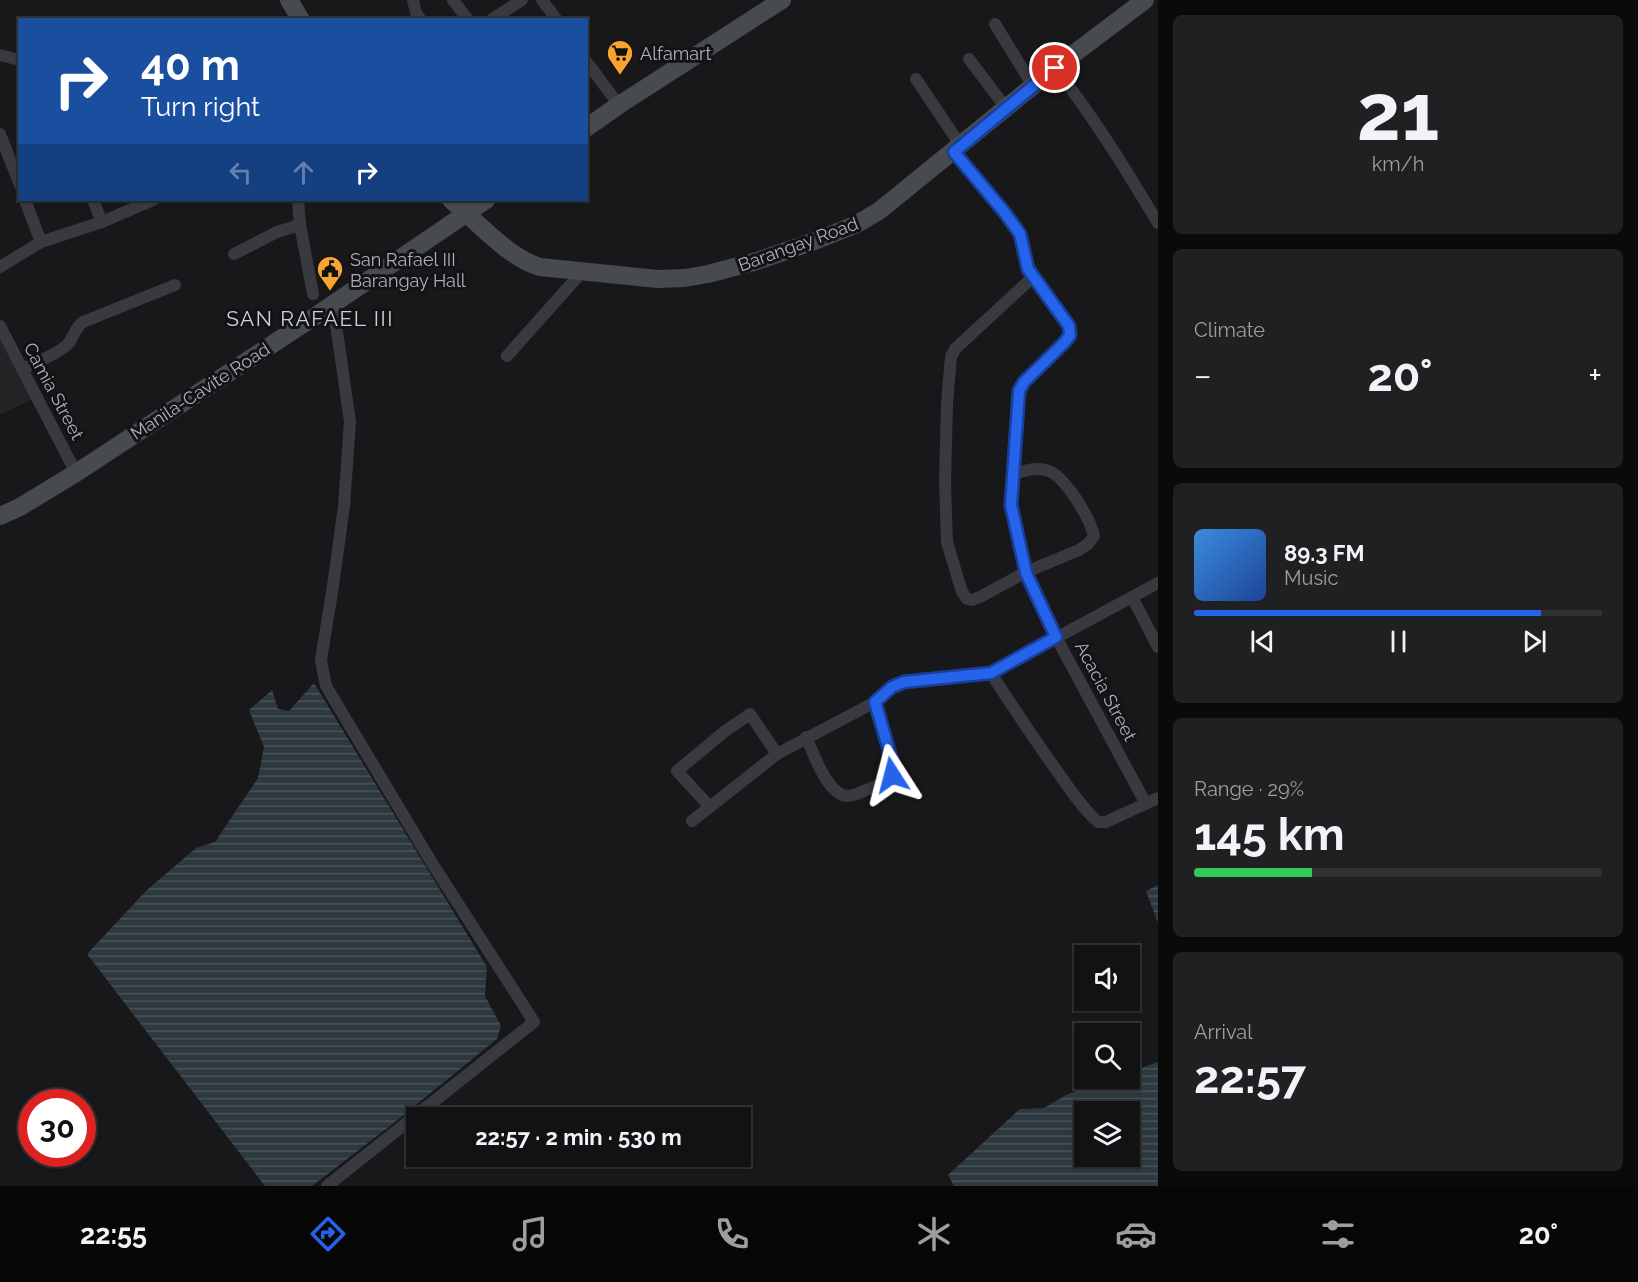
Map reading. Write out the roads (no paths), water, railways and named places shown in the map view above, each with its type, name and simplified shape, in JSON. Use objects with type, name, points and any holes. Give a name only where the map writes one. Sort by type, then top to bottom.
[{"type":"street","points":[[289,0],[300,18]]},
{"type":"street","points":[[413,0],[420,18]]},
{"type":"street","points":[[453,0],[466,18]]},
{"type":"street","points":[[494,18],[522,0]]},
{"type":"street","points":[[542,0],[555,18]]},
{"type":"street","points":[[588,127],[782,0]]},
{"type":"street","name":"Barangay Road","points":[[453,201],[514,255],[527,263],[540,267],[658,279],[708,274],[757,261],[828,236],[867,218],[888,204],[1055,68],[1145,0]]},
{"type":"street","points":[[995,24],[1033,86]]},
{"type":"street","points":[[0,55],[18,60]]},
{"type":"street","points":[[969,59],[1006,108]]},
{"type":"street","points":[[588,64],[619,105]]},
{"type":"street","points":[[1055,68],[1116,153],[1158,223]]},
{"type":"street","name":"Acacia Street","points":[[916,79],[957,149],[1020,234],[1028,269],[1069,326],[1070,335],[1064,343],[1024,382],[1019,391],[1011,505],[1026,573],[1056,637],[1146,804]]},
{"type":"street","points":[[0,134],[18,180]]},
{"type":"street","points":[[25,201],[41,242]]},
{"type":"street","points":[[93,201],[102,222]]},
{"type":"street","points":[[0,267],[41,242],[102,222],[151,201]]},
{"type":"street","points":[[298,201],[300,225],[313,294]]},
{"type":"street","name":"Manila-Cavite Road","points":[[0,516],[20,507],[76,472],[485,201]]},
{"type":"street","points":[[234,254],[270,235],[300,225]]},
{"type":"street","points":[[507,356],[582,272]]},
{"type":"street","points":[[1012,475],[1029,469],[1049,471],[1067,484],[1092,526],[1094,536],[1079,550],[1026,573],[980,597],[967,599],[962,592],[947,542],[945,482],[951,357],[955,349],[1034,277]]},
{"type":"street","points":[[22,369],[64,347],[70,342],[77,326],[83,322],[175,285]]},
{"type":"street","points":[[321,310],[337,331],[350,422],[344,506],[321,660],[326,686],[432,863],[534,1022],[327,1186]]},
{"type":"street","name":"Camia Street","points":[[0,326],[76,472]]},
{"type":"street","points":[[692,821],[777,754],[875,702],[892,687],[904,682],[991,673],[1158,583]]},
{"type":"street","points":[[1131,597],[1158,647]]},
{"type":"street","points":[[991,673],[1028,732],[1070,790],[1098,822],[1107,822],[1158,798]]},
{"type":"street","points":[[806,737],[828,784],[838,794],[850,796],[887,782],[892,775],[893,764],[875,702]]},
{"type":"street","points":[[710,807],[677,771],[724,732],[750,714],[777,754]]},
{"type":"place","name":"Alfamart","points":[[620,76]]},
{"type":"place","name":"San Rafael III Barangay Hall","points":[[330,292]]},
{"type":"district","name":"SAN RAFAEL III","points":[[310,318]]}]
